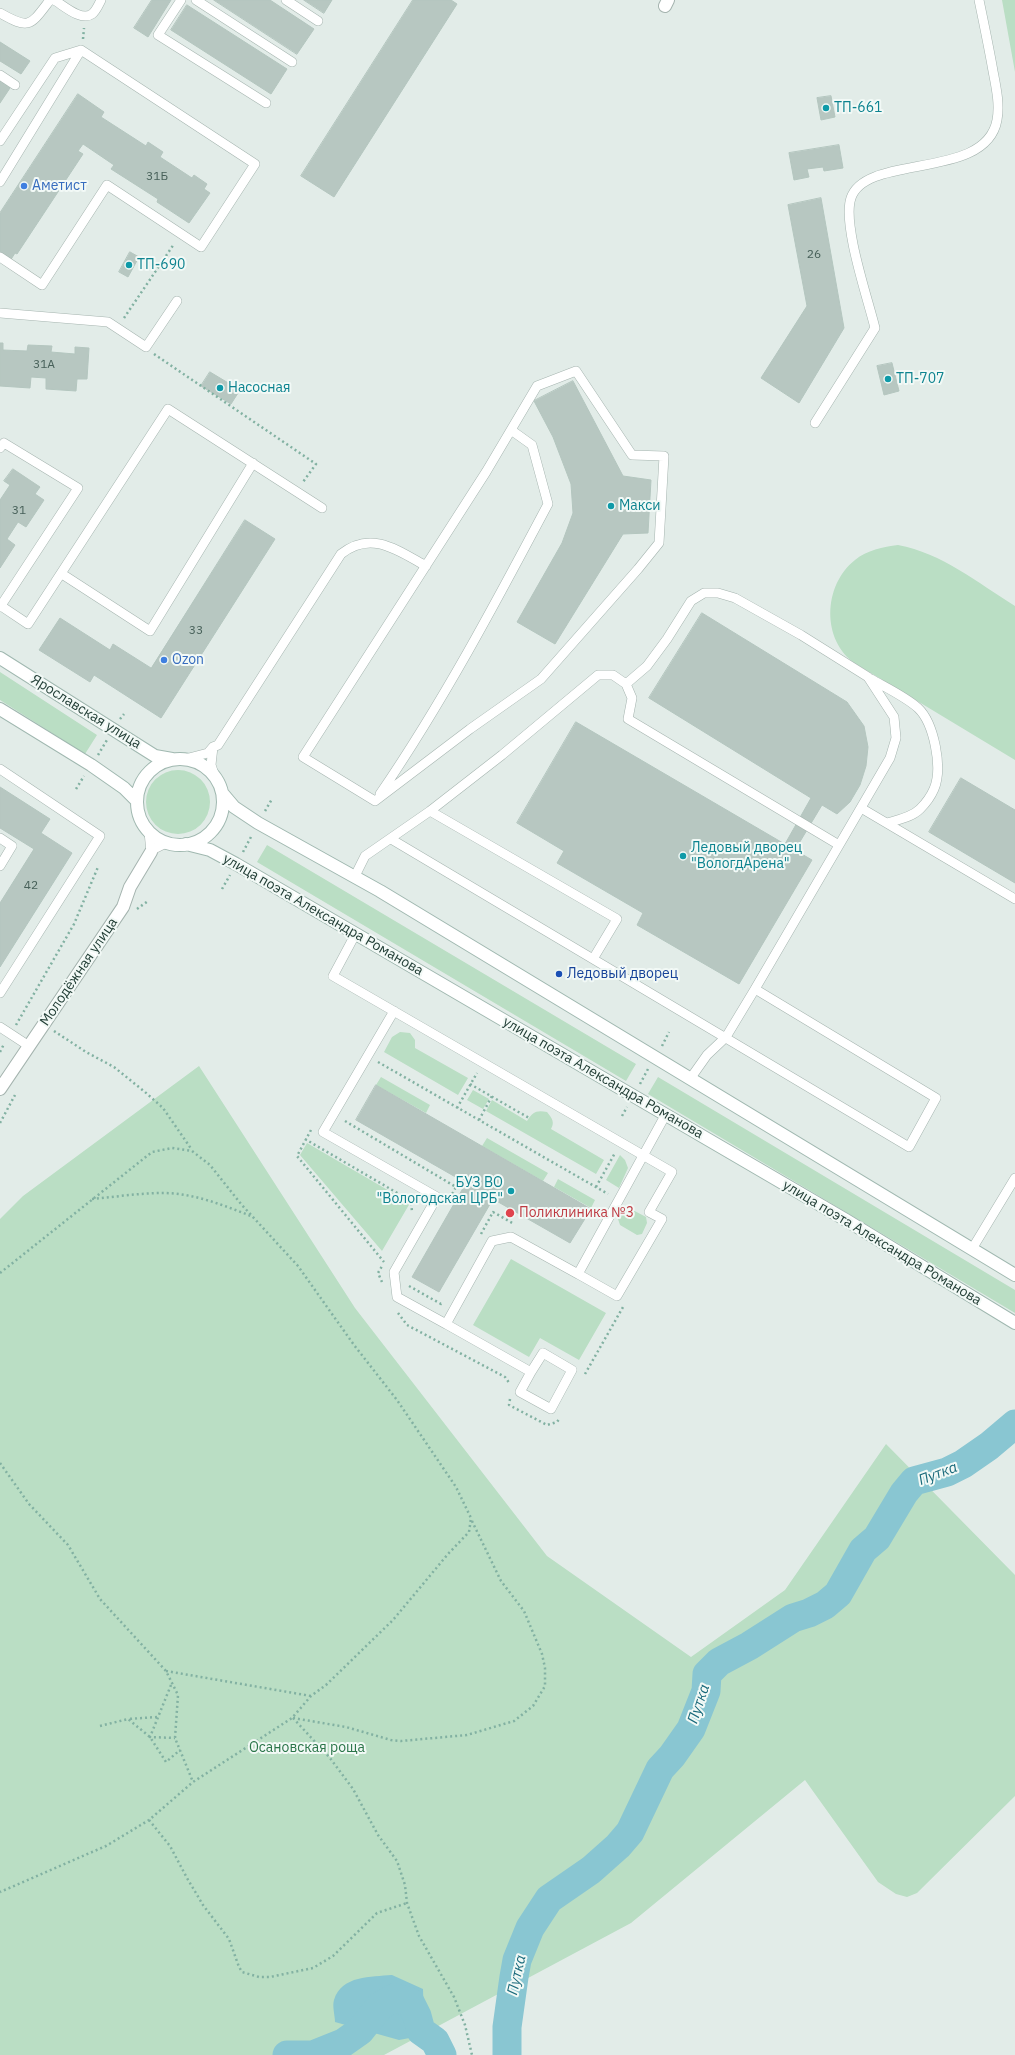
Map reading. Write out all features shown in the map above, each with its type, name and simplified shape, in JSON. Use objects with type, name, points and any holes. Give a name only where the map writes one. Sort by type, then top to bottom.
[{"type":"main road","name":"Ярославская улица","points":[[0,658],[155,756],[166,759],[180,759]]},
{"type":"main road","points":[[0,709],[124,788],[136,800]]},
{"type":"main road","points":[[223,794],[222,814],[212,831],[205,837],[186,844],[166,843],[149,832],[138,814],[136,800],[140,783],[151,769],[162,762],[180,759],[202,765],[215,777],[223,794],[234,807],[258,823],[355,876],[1015,1275]]},
{"type":"main road","name":"улица поэта Александра Романова","points":[[186,844],[210,850],[356,933],[846,1220],[1015,1323]]},
{"type":"main road","name":"Молодёжная улица","points":[[0,1089],[123,908],[130,887],[151,852]]},
{"type":"lane","points":[[0,13],[17,23],[25,24],[33,22],[50,0]]},
{"type":"lane","points":[[54,0],[78,15],[86,16],[92,14],[101,0]]},
{"type":"lane","points":[[181,0],[158,35],[266,103]]},
{"type":"lane","points":[[196,0],[292,62]]},
{"type":"lane","points":[[286,0],[318,21]]},
{"type":"lane","points":[[815,423],[875,328],[852,237],[848,215],[851,198],[859,185],[878,174],[946,162],[975,149],[990,137],[997,120],[998,100],[979,0]]},
{"type":"lane","points":[[0,141],[55,58],[81,50]]},
{"type":"lane","points":[[0,182],[81,50]]},
{"type":"lane","points":[[0,257],[42,285],[107,185],[201,246],[255,164],[81,50]]},
{"type":"lane","points":[[0,75],[15,84]]},
{"type":"lane","points":[[0,313],[108,322],[146,347],[177,301]]},
{"type":"lane","points":[[576,371],[632,455],[664,456],[659,543],[541,679],[470,729],[375,801],[303,757],[426,566],[537,386],[576,371]]},
{"type":"lane","points":[[0,448],[4,443],[78,488],[0,607],[28,624],[62,574],[168,409],[322,508]]},
{"type":"lane","points":[[375,801],[417,740],[518,561],[548,504],[532,446],[511,430]]},
{"type":"lane","points":[[62,574],[150,631],[253,463]]},
{"type":"lane","points":[[180,759],[208,753],[213,747],[218,745],[341,554],[357,545],[371,542],[383,543],[426,566]]},
{"type":"lane","points":[[626,684],[647,666],[667,639],[691,601],[704,593],[718,593],[735,598],[801,635],[918,707],[926,719],[936,750],[937,776],[934,788],[928,799],[919,810],[909,816],[886,823]]},
{"type":"lane","points":[[355,876],[365,856],[430,812],[598,675],[613,675],[626,684],[632,698],[628,719],[839,845]]},
{"type":"lane","points":[[690,1079],[707,1055],[726,1037],[890,758],[896,738],[894,717],[868,677]]},
{"type":"lane","points":[[213,747],[211,765],[215,777]]},
{"type":"lane","points":[[0,769],[100,836],[0,993]]},
{"type":"lane","points":[[861,808],[1015,899]]},
{"type":"lane","points":[[430,812],[617,919],[593,959]]},
{"type":"lane","points":[[149,832],[151,852],[166,843]]},
{"type":"lane","points":[[0,838],[12,846],[0,866]]},
{"type":"lane","points":[[391,839],[909,1147],[936,1098],[755,989]]},
{"type":"lane","points":[[356,933],[333,976],[672,1172],[649,1212],[662,1219],[616,1296],[511,1237],[492,1242],[446,1324]]},
{"type":"lane","points":[[394,1011],[323,1132],[437,1197],[394,1272],[397,1297],[531,1372]]},
{"type":"lane","points":[[0,1027],[29,1046]]},
{"type":"lane","points":[[578,1274],[666,1114]]},
{"type":"lane","points":[[972,1249],[1015,1178]]},
{"type":"lane","points":[[543,1353],[572,1370],[551,1409],[520,1392],[531,1372],[543,1353]]},
{"type":"path","points":[[81,50],[86,16]]},
{"type":"path","points":[[117,329],[181,233]]},
{"type":"path","points":[[146,347],[316,464],[297,492]]},
{"type":"path","points":[[76,789],[124,714]]},
{"type":"path","points":[[222,889],[272,799]]},
{"type":"path","points":[[0,1052],[10,1033],[24,1014],[74,924],[98,867]]},
{"type":"path","points":[[52,1030],[86,1052],[114,1067],[146,1092],[163,1108],[192,1150],[210,1165],[252,1216],[298,1266],[354,1345],[397,1400],[456,1487],[501,1580],[524,1611],[542,1654],[545,1668],[545,1686],[533,1706],[514,1721],[481,1732],[467,1735],[401,1741],[390,1740],[322,1722],[292,1718]]},
{"type":"path","points":[[622,1116],[669,1032]]},
{"type":"path","points":[[367,1056],[608,1194],[604,1200]]},
{"type":"path","points":[[374,1069],[378,1062]]},
{"type":"path","points":[[457,1108],[483,1063]]},
{"type":"path","points":[[470,1084],[529,1118]]},
{"type":"path","points":[[479,1120],[492,1096]]},
{"type":"path","points":[[348,1116],[344,1123],[456,1187],[448,1200]]},
{"type":"path","points":[[313,1126],[296,1156],[384,1261],[378,1273],[383,1286]]},
{"type":"path","points":[[306,1140],[411,1201],[413,1210],[410,1216]]},
{"type":"path","points":[[596,1187],[621,1142]]},
{"type":"path","points":[[0,1273],[152,1152],[172,1148],[192,1150]]},
{"type":"path","points":[[92,1199],[163,1192],[225,1204],[252,1216]]},
{"type":"path","points":[[478,1238],[493,1212],[519,1227]]},
{"type":"path","points":[[408,1285],[441,1304],[445,1298]]},
{"type":"path","points":[[581,1381],[625,1305]]},
{"type":"path","points":[[614,1308],[621,1312]]},
{"type":"path","points":[[398,1312],[407,1325],[505,1377],[511,1387]]},
{"type":"path","points":[[510,1393],[509,1405],[547,1425],[557,1422],[561,1416]]},
{"type":"path","points":[[0,1463],[29,1504],[68,1545],[100,1599],[166,1671],[171,1684],[178,1695],[175,1738],[193,1782]]},
{"type":"path","points":[[0,1892],[106,1846],[149,1820],[193,1782],[292,1718],[311,1696],[326,1685],[393,1620],[448,1554],[469,1532],[471,1518]]},
{"type":"path","points":[[166,1671],[311,1696]]},
{"type":"path","points":[[150,1737],[171,1684]]},
{"type":"path","points":[[100,1726],[128,1719],[157,1717]]},
{"type":"path","points":[[292,1718],[330,1758],[353,1789],[378,1835],[397,1861],[406,1885],[407,1903],[419,1936],[454,1997],[465,2025],[472,2055]]},
{"type":"path","points":[[128,1719],[150,1737],[166,1762],[180,1750]]},
{"type":"path","points":[[150,1737],[175,1738]]},
{"type":"path","points":[[149,1820],[170,1846],[203,1905],[229,1939],[242,1972],[259,1977],[270,1977],[313,1968],[333,1956],[378,1913],[407,1903]]},
{"type":"green space","points":[[1002,0],[1015,0],[1015,72]]},
{"type":"green space","points":[[898,545],[914,549],[945,562],[1015,606],[1015,760],[856,664],[845,654],[837,642],[832,628],[830,613],[832,598],[844,571],[855,560],[870,551]]},
{"type":"green space","points":[[0,672],[97,735],[85,754],[0,700]]},
{"type":"green space","points":[[172,770],[184,770],[201,779],[208,790],[210,802],[208,814],[201,825],[184,834],[172,834],[160,829],[151,820],[146,808],[146,796],[151,784],[160,775]]},
{"type":"green space","points":[[267,845],[636,1064],[626,1081],[257,862]]},
{"type":"green space","points":[[400,1032],[410,1033],[415,1040],[415,1048],[468,1078],[458,1095],[384,1052],[392,1037]]},
{"type":"green space","name":"Осановская роща","points":[[199,1066],[355,1308],[547,1556],[691,1657],[785,1590],[886,1444],[1015,1575],[1015,1796],[917,1893],[907,1897],[896,1894],[878,1882],[805,1780],[631,1923],[384,2055],[0,2055],[0,1219],[23,1196]]},
{"type":"green space","points":[[381,1077],[430,1105],[426,1113],[376,1085]]},
{"type":"green space","points":[[658,1077],[1015,1290],[1015,1313],[648,1094]]},
{"type":"green space","points":[[473,1090],[489,1099],[483,1109],[467,1100]]},
{"type":"green space","points":[[492,1100],[527,1121],[535,1112],[547,1112],[553,1124],[551,1129],[604,1160],[596,1174],[486,1111]]},
{"type":"green space","points":[[487,1138],[548,1173],[543,1181],[482,1146]]},
{"type":"green space","points":[[307,1143],[410,1203],[382,1251],[300,1155]]},
{"type":"green space","points":[[620,1155],[625,1160],[628,1168],[619,1188],[606,1180]]},
{"type":"green space","points":[[558,1179],[595,1200],[591,1208],[554,1187]]},
{"type":"green space","points":[[629,1208],[646,1217],[647,1223],[642,1234],[637,1235],[620,1225],[618,1219],[623,1209]]},
{"type":"green space","points":[[511,1259],[606,1313],[579,1360],[540,1338],[529,1357],[473,1325]]},
{"type":"water","points":[[392,1975],[423,1989],[424,2023],[415,2037],[399,2040],[335,2022],[333,2002],[343,1986],[358,1979]]},
{"type":"building","points":[[152,0],[171,0],[148,37],[134,28]]},
{"type":"building","points":[[214,0],[270,0],[314,29],[297,54]]},
{"type":"building","points":[[304,0],[332,0],[324,13]]},
{"type":"building","points":[[413,0],[451,0],[457,4],[334,197],[301,176]]},
{"type":"building","points":[[187,5],[287,69],[271,94],[171,30]]},
{"type":"building","points":[[0,42],[30,61],[21,74],[0,61]]},
{"type":"building","points":[[0,81],[10,88],[0,103]]},
{"type":"building","points":[[78,94],[104,112],[101,117],[146,146],[148,142],[163,152],[160,157],[192,178],[194,175],[207,184],[204,189],[210,193],[189,223],[157,202],[158,199],[111,169],[114,165],[83,144],[78,151],[83,154],[17,254],[15,253],[10,261],[0,254],[0,213]]},
{"type":"building","name":"ТП-661","points":[[831,96],[835,117],[821,120],[817,98]]},
{"type":"building","points":[[839,145],[843,168],[824,171],[823,167],[807,169],[809,177],[794,180],[789,153]]},
{"type":"building","points":[[821,198],[844,328],[799,403],[761,378],[807,306],[788,205]]},
{"type":"building","name":"ТП-690","points":[[130,252],[139,257],[128,277],[119,272]]},
{"type":"building","points":[[0,343],[3,343],[3,350],[27,351],[28,345],[52,346],[51,352],[75,354],[75,347],[89,348],[87,379],[77,379],[76,391],[46,389],[46,378],[31,377],[30,388],[0,386]]},
{"type":"building","name":"ТП-707","points":[[892,363],[899,391],[884,395],[877,366]]},
{"type":"building","name":"Насосная","points":[[210,372],[240,390],[231,404],[201,386]]},
{"type":"building","name":"Макси","points":[[573,381],[623,476],[651,480],[648,533],[623,534],[555,644],[517,622],[562,543],[573,513],[571,484],[553,437],[534,401]]},
{"type":"building","points":[[13,469],[40,487],[35,494],[44,500],[26,527],[18,522],[7,539],[15,545],[0,568],[0,500],[10,485],[4,481]]},
{"type":"building","points":[[245,520],[275,539],[161,718],[94,675],[90,682],[39,650],[60,618],[110,650],[113,644],[151,668]]},
{"type":"building","points":[[702,613],[847,702],[864,726],[868,747],[866,766],[860,785],[850,802],[837,814],[822,805],[795,850],[785,844],[811,798],[649,698]]},
{"type":"building","name":"Ледовый дворец \"ВологдАрена\"","points":[[576,722],[812,860],[739,984],[637,925],[643,913],[557,863],[564,851],[517,823]]},
{"type":"building","points":[[961,778],[1015,810],[1015,883],[929,832]]},
{"type":"building","points":[[0,787],[50,819],[41,833],[72,853],[0,967],[0,903],[34,849],[0,828]]},
{"type":"building","name":"БУЗ ВО \"Вологодская ЦРБ\"","points":[[376,1085],[591,1209],[570,1243],[493,1199],[439,1292],[412,1277],[466,1183],[356,1120]]},
{"type":"waterway","name":"Путка","points":[[507,2055],[507,2027],[517,1960],[530,1928],[549,1899],[591,1870],[618,1846],[630,1832],[660,1769],[672,1756],[691,1729],[706,1691],[707,1674],[719,1662],[749,1646],[793,1618],[809,1613],[825,1605],[838,1594],[863,1550],[877,1538],[904,1493],[914,1481],[947,1472],[963,1464],[989,1446],[1015,1424]]},
{"type":"waterway","name":"Путка","points":[[287,2055],[313,2055],[343,2043],[360,2031],[380,2006],[394,1998],[410,2002],[417,2016],[421,2031],[435,2041],[442,2055]]},
{"type":"place","name":"ТП-661","points":[[826,108]]},
{"type":"place","name":"Аметист","points":[[24,186]]},
{"type":"place","name":"ТП-690","points":[[129,265]]},
{"type":"place","name":"ТП-707","points":[[888,379]]},
{"type":"place","name":"Насосная","points":[[220,388]]},
{"type":"place","name":"Макси","points":[[611,506]]},
{"type":"place","name":"Ozon","points":[[164,660]]},
{"type":"place","name":"Ледовый дворец \"ВологдАрена\"","points":[[683,856]]},
{"type":"place","name":"Ледовый дворец","points":[[559,974]]},
{"type":"place","name":"БУЗ ВО \"Вологодская ЦРБ\"","points":[[511,1191]]},
{"type":"place","name":"Поликлиника №3","points":[[510,1213]]}]
